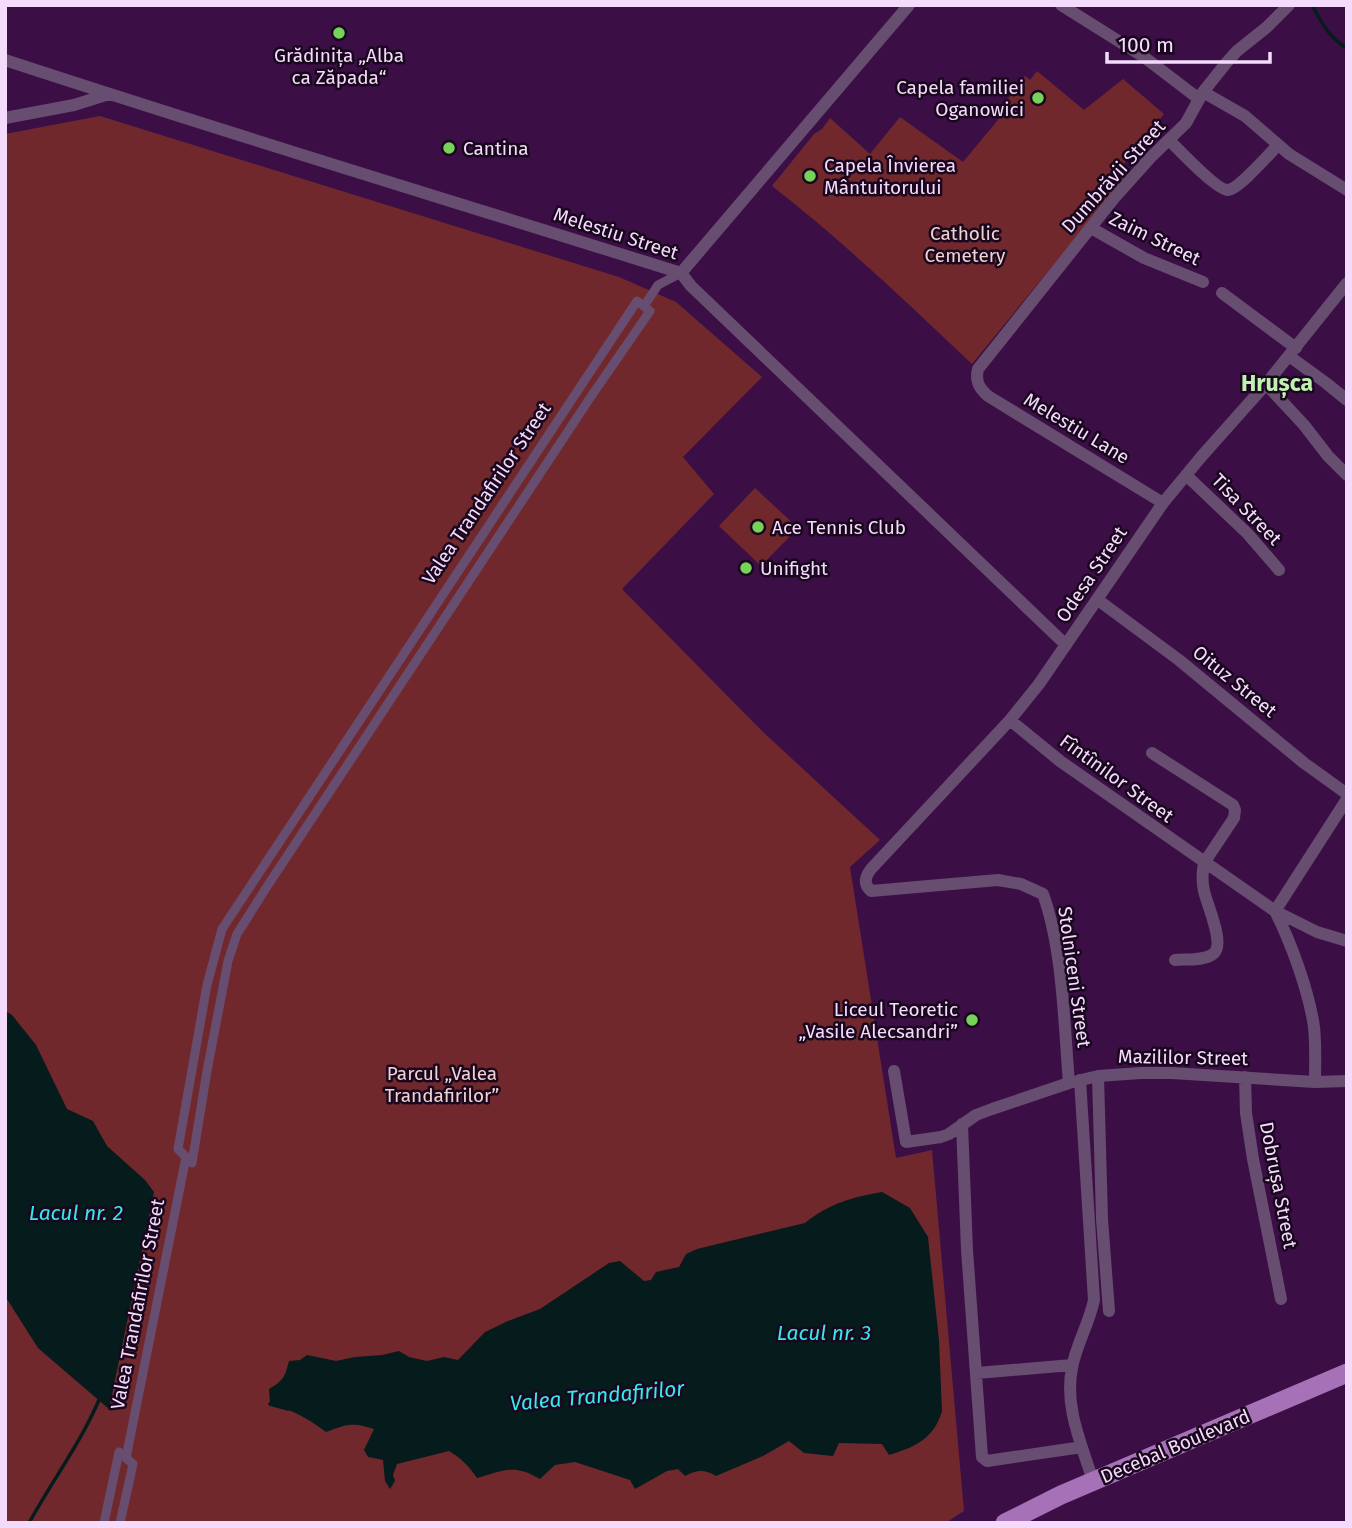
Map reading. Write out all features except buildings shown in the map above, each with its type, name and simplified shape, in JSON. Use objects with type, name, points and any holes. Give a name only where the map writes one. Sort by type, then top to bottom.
[{"type":"main road","name":"Decebal Boulevard","points":[[1004,1523],[1093,1481],[1347,1373]]},
{"type":"street","name":"Valea Trandafirilor Street","points":[[644,306],[658,285],[681,273],[909,5]]},
{"type":"street","points":[[1061,5],[1201,95],[1245,116],[1301,163],[1347,190]]},
{"type":"street","name":"Dumbrăvii Street","points":[[976,380],[981,363],[1139,170],[1186,123],[1201,95],[1237,51],[1289,5]]},
{"type":"street","name":"Melestiu Street","points":[[5,60],[681,273],[691,286],[1066,645]]},
{"type":"street","points":[[5,118],[74,105],[109,94]]},
{"type":"street","points":[[1169,139],[1208,177],[1226,190],[1236,187],[1278,145]]},
{"type":"street","name":"Zaim Street","points":[[1091,228],[1144,258],[1203,282]]},
{"type":"street","name":"Odesa Street","points":[[865,883],[871,869],[1010,720],[1039,684],[1163,503],[1266,384],[1347,284]]},
{"type":"street","points":[[1222,293],[1347,400]]},
{"type":"street","name":"Valea Trandafirilor Street","points":[[637,301],[650,311],[237,934],[209,1059],[192,1163],[178,1149],[207,985],[222,929],[363,714],[637,301]]},
{"type":"street","name":"Melestiu Lane","points":[[976,380],[988,396],[1163,503]]},
{"type":"street","points":[[1266,384],[1347,475]]},
{"type":"street","name":"Tisa Street","points":[[1186,475],[1233,518],[1279,570]]},
{"type":"street","name":"Oituz Street","points":[[1098,600],[1179,660],[1347,797]]},
{"type":"street","points":[[363,714],[376,723]]},
{"type":"street","name":"Fîntînilor Street","points":[[1010,720],[1060,761],[1275,911],[1306,927],[1347,941]]},
{"type":"street","points":[[1152,753],[1233,805],[1235,810],[1234,818],[1204,863],[1202,876],[1203,890],[1218,939],[1217,952],[1209,957],[1175,960]]},
{"type":"street","points":[[1315,1082],[1312,1014],[1292,950],[1275,911],[1347,797]]},
{"type":"street","points":[[256,877],[268,885]]},
{"type":"street","name":"Stolniceni Street","points":[[865,883],[871,891],[878,891],[998,880],[1021,884],[1042,894],[1055,946],[1074,1081]]},
{"type":"street","name":"Mazililor Street","points":[[894,1072],[906,1142],[949,1134],[976,1115],[992,1108],[1074,1081],[1098,1076],[1156,1073],[1347,1082]]},
{"type":"street","points":[[1098,1076],[1102,1219],[1109,1311]]},
{"type":"street","name":"Dobrușa Street","points":[[1245,1077],[1249,1137],[1281,1299]]},
{"type":"street","points":[[1074,1081],[1094,1300],[1091,1316],[1072,1366],[1071,1408],[1093,1481]]},
{"type":"street","points":[[962,1125],[967,1250],[982,1457],[984,1460],[1002,1460],[1083,1447]]},
{"type":"street","name":"Valea Trandafirilor Street","points":[[126,1458],[186,1157]]},
{"type":"street","points":[[977,1374],[1072,1366]]},
{"type":"street","name":"Valea Trandafirilor Street","points":[[104,1523],[120,1452],[133,1464],[120,1523]]},
{"type":"green space","name":"Catholic Cemetery","points":[[1037,71],[1084,110],[1123,79],[1164,114],[1119,170],[1127,175],[972,364],[849,250],[772,186],[830,118],[870,154],[900,117],[963,162],[1002,115],[999,111],[1025,76],[1030,80]]},
{"type":"green space","name":"Parcul „Valea Trandafirilor”","points":[[100,116],[619,277],[676,302],[762,377],[683,457],[714,494],[622,589],[763,732],[880,840],[850,867],[896,1158],[932,1150],[964,1511],[945,1523],[5,1523],[5,134]]},
{"type":"green space","name":"Ace Tennis Club","points":[[755,488],[798,528],[761,566],[719,526]]},
{"type":"water","name":"Lacul nr. 2","points":[[5,1011],[12,1015],[36,1045],[67,1109],[93,1121],[107,1146],[145,1180],[154,1192],[109,1409],[38,1348],[5,1296]]},
{"type":"water","name":"Lacul nr. 3","points":[[882,1192],[910,1208],[928,1237],[939,1340],[942,1411],[929,1435],[898,1452],[889,1455],[882,1444],[839,1443],[833,1456],[804,1453],[789,1441],[763,1456],[716,1476],[701,1471],[685,1476],[678,1469],[667,1471],[635,1489],[630,1480],[575,1462],[555,1465],[540,1479],[516,1470],[477,1478],[449,1451],[397,1464],[393,1475],[395,1481],[390,1489],[385,1481],[383,1460],[368,1457],[364,1450],[374,1429],[350,1425],[326,1432],[299,1415],[270,1404],[269,1389],[283,1378],[289,1361],[300,1360],[307,1355],[336,1361],[399,1351],[409,1357],[427,1361],[444,1357],[458,1360],[485,1332],[540,1309],[609,1263],[620,1261],[644,1281],[651,1280],[656,1272],[679,1267],[686,1254],[697,1249],[805,1223],[841,1202]]},
{"type":"waterway","points":[[1312,5],[1331,35],[1347,48]]},
{"type":"waterway","points":[[29,1523],[102,1398]]},
{"type":"waterway","name":"Valea Trandafirilor","points":[[270,1404],[288,1409]]},
{"type":"place","name":"Grădinița „Alba ca Zăpada“","points":[[339,33]]},
{"type":"place","name":"Capela familiei Oganowici","points":[[1038,98]]},
{"type":"place","name":"Cantina","points":[[449,148]]},
{"type":"place","name":"Capela Învierea Mântuitorului","points":[[810,176]]},
{"type":"place","name":"Ace Tennis Club","points":[[758,527]]},
{"type":"place","name":"Unifight","points":[[746,568]]},
{"type":"place","name":"Liceul Teoretic „Vasile Alecsandri”","points":[[972,1020]]},
{"type":"district","name":"Hrușca","points":[[1277,383]]}]
